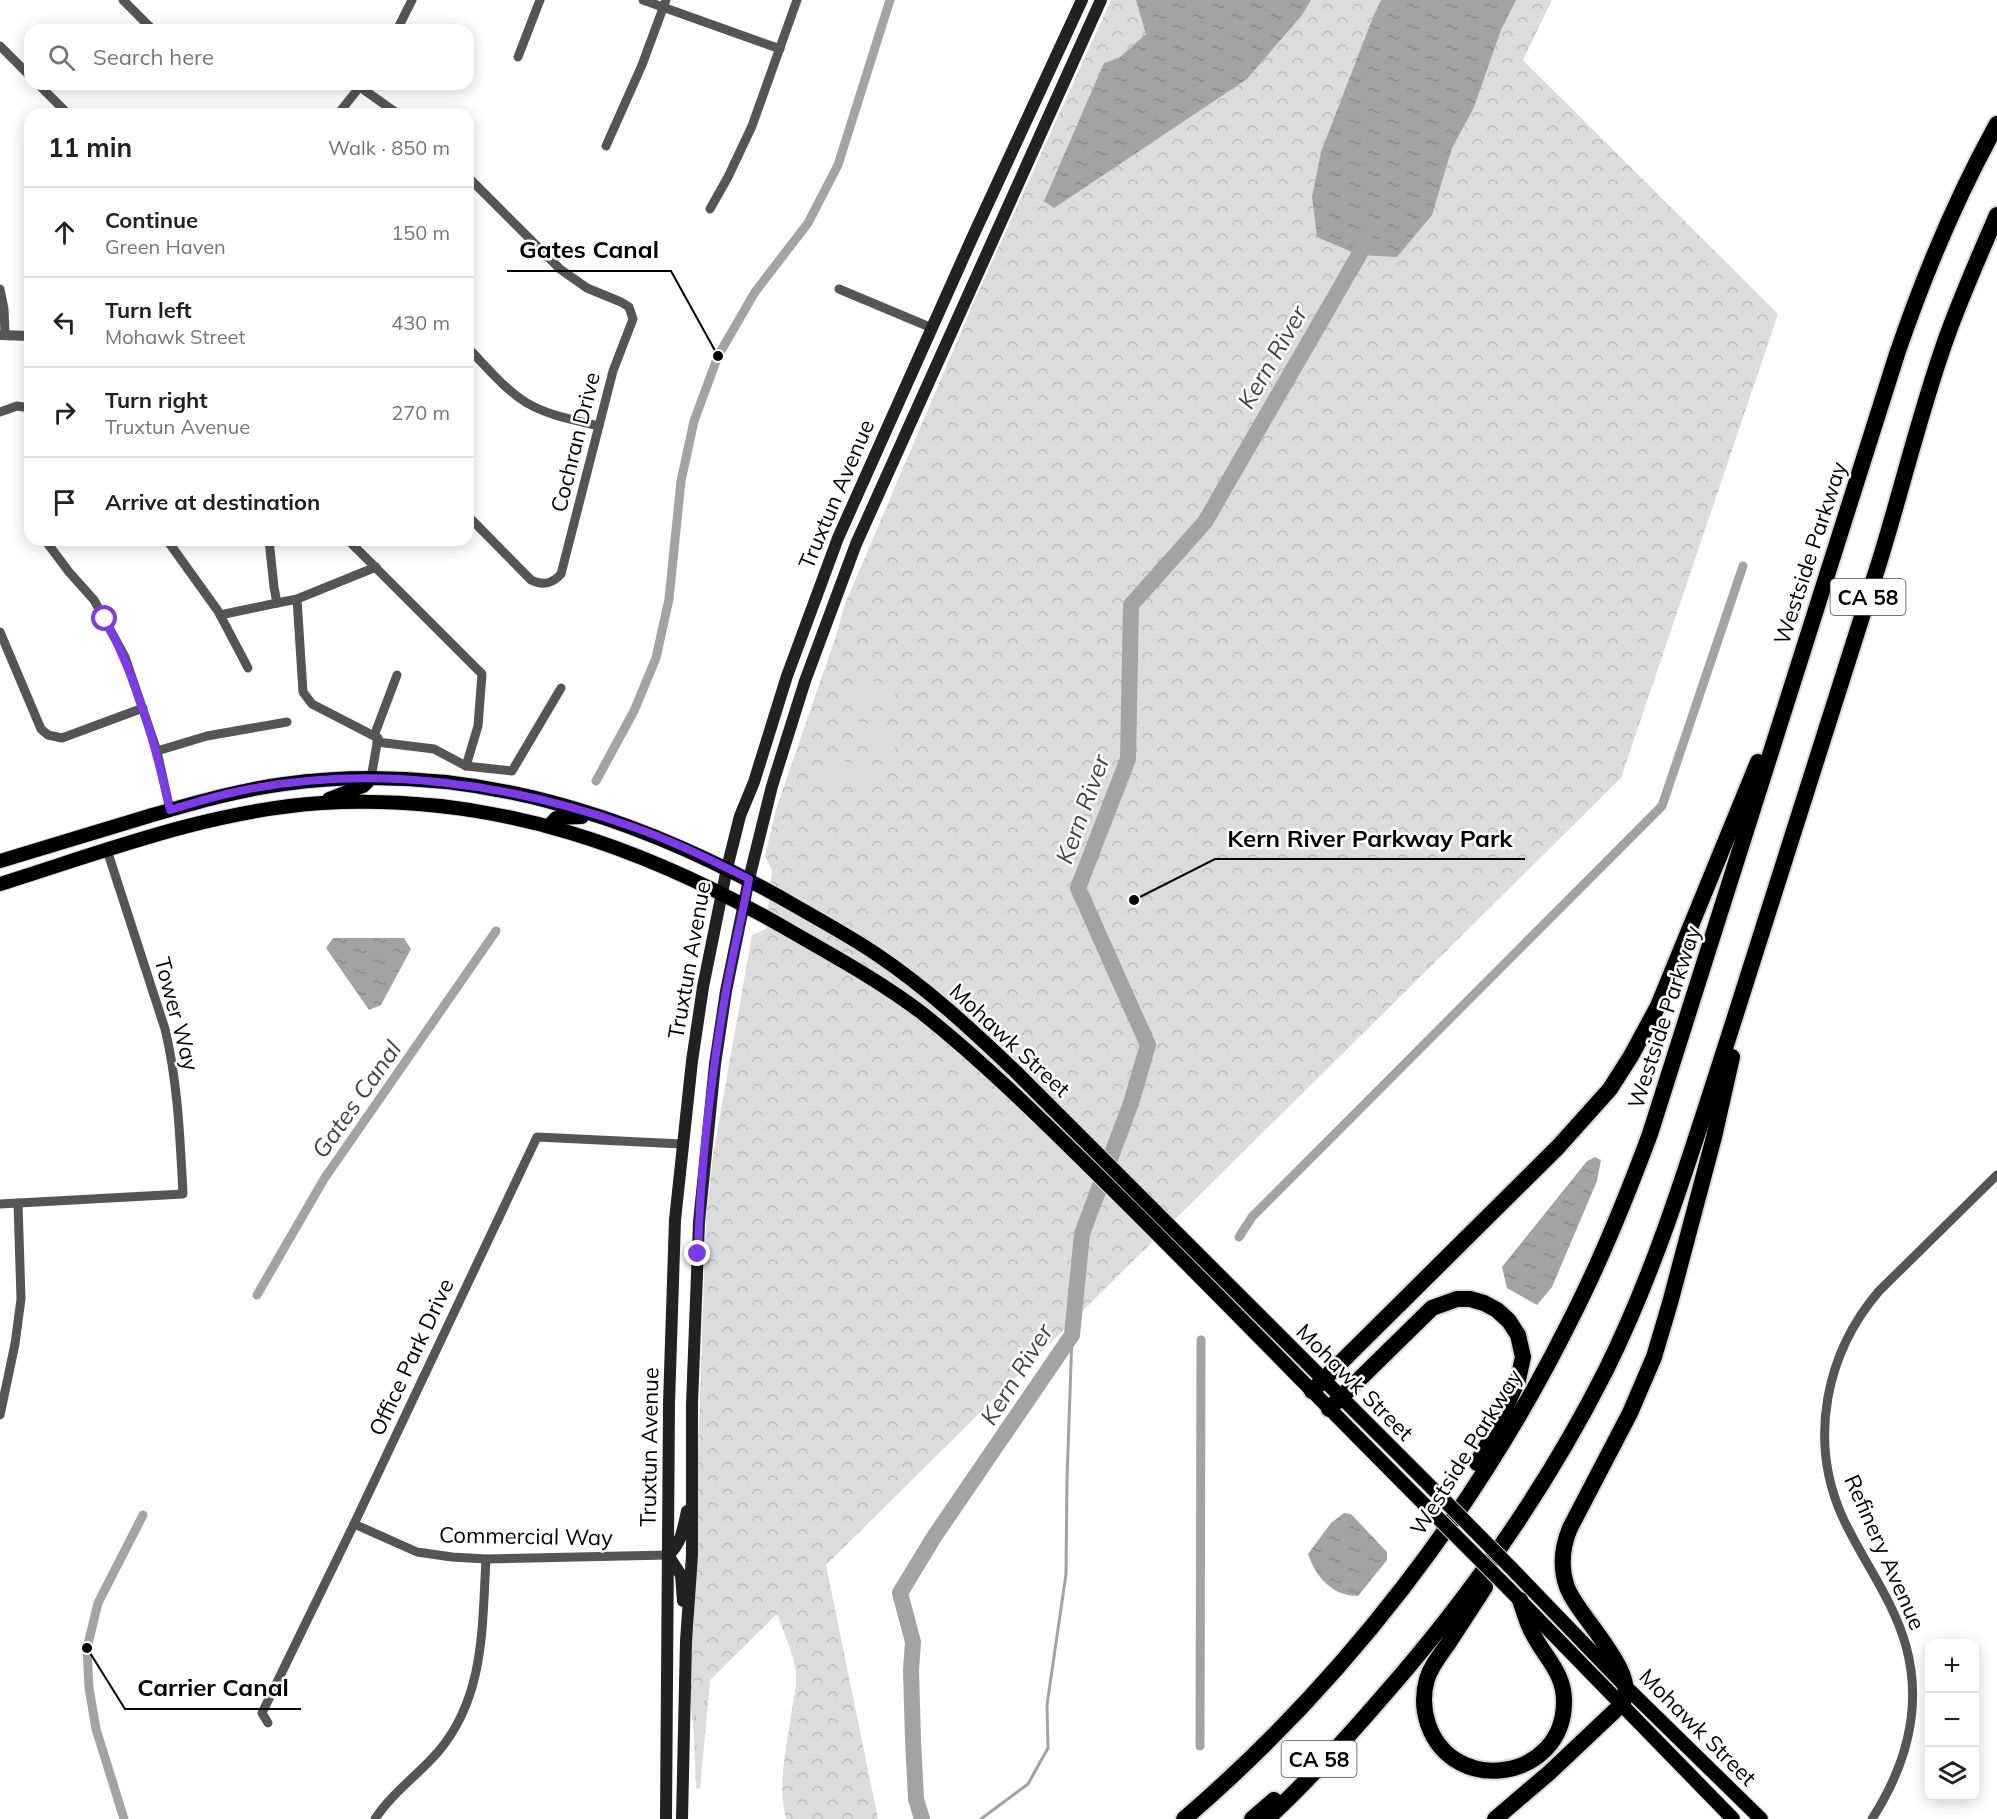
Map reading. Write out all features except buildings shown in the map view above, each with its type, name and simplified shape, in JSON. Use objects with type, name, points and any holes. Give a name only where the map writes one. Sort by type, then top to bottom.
[{"type":"highway","name":"Westside Parkway","points":[[1184,1819],[1235,1774],[1287,1721],[1375,1622],[1437,1543],[1487,1468],[1544,1372],[1596,1269],[1630,1188],[1664,1094],[1802,652],[1922,281],[1953,210],[1997,124]]},
{"type":"highway","name":"CA 58","points":[[1746,982],[1881,556],[1945,342],[1997,215]]},
{"type":"highway","points":[[1317,1386],[1558,1147],[1598,1105],[1621,1073],[1665,990],[1802,652]]},
{"type":"highway","points":[[1520,1600],[1532,1633],[1559,1674],[1564,1702],[1562,1722],[1555,1737],[1545,1749],[1524,1765],[1500,1771],[1475,1768],[1460,1762],[1446,1752],[1433,1734],[1424,1703],[1427,1680],[1434,1664],[1546,1492],[1580,1430],[1634,1311],[1668,1226],[1746,982]]},
{"type":"highway","points":[[1495,1819],[1558,1766],[1622,1705],[1626,1697],[1626,1687],[1615,1660],[1570,1595],[1563,1571],[1564,1545],[1570,1528],[1639,1395],[1663,1330],[1714,1137],[1746,982]]},
{"type":"highway","points":[[1335,1403],[1426,1312],[1444,1302],[1470,1299],[1491,1306],[1509,1321],[1520,1342],[1523,1357],[1521,1372],[1496,1431],[1432,1539],[1375,1622]]},
{"type":"highway","points":[[1267,1819],[1330,1757],[1449,1618],[1553,1465],[1605,1371]]},
{"type":"highway","name":"CA 58","points":[[1252,1819],[1347,1733],[1383,1696]]},
{"type":"main road","name":"Truxtun Avenue","points":[[666,1819],[669,1403],[675,1220],[682,1144],[703,987],[727,868],[740,816],[754,782],[811,606],[853,503],[1082,0]]},
{"type":"main road","name":"Truxtun Avenue","points":[[682,1819],[686,1641],[692,1555],[691,1489],[699,1222],[715,1064],[726,991],[749,879],[782,751],[829,612],[870,511],[1101,0]]},
{"type":"main road","points":[[930,379],[936,339],[932,328]]},
{"type":"main road","points":[[319,803],[363,786],[371,778]]},
{"type":"main road","name":"Mohawk Street","points":[[0,861],[215,796],[320,780],[371,778],[478,786],[541,800],[632,826],[749,879],[876,953],[924,989],[1016,1072],[1161,1217],[1317,1386]]},
{"type":"main road","name":"Mohawk Street","points":[[0,884],[107,850],[249,812],[319,803],[368,801],[442,805],[512,816],[549,826],[601,842],[672,870],[744,904],[869,978],[918,1010],[970,1052],[1317,1386],[1443,1500],[1626,1687],[1761,1819]]},
{"type":"main road","points":[[549,826],[556,818],[564,816],[602,817]]},
{"type":"main road","points":[[107,850],[111,841],[139,819]]},
{"type":"main road","points":[[55,866],[95,843],[99,839],[101,830]]},
{"type":"main road","name":"Mohawk Street","points":[[1335,1403],[1434,1514],[1733,1819]]},
{"type":"main road","points":[[686,1641],[681,1575],[668,1555],[676,1548],[680,1540],[691,1489]]},
{"type":"main road","points":[[666,1713],[677,1734],[677,1788],[682,1797]]},
{"type":"street","points":[[123,0],[147,24]]},
{"type":"street","points":[[400,24],[412,0]]},
{"type":"street","points":[[518,57],[540,0]]},
{"type":"street","points":[[643,0],[665,4],[780,48]]},
{"type":"street","points":[[710,209],[741,152],[797,0]]},
{"type":"street","points":[[606,146],[642,65],[665,4]]},
{"type":"street","points":[[0,46],[24,70]]},
{"type":"street","points":[[44,90],[62,108]]},
{"type":"street","points":[[343,108],[358,90]]},
{"type":"street","points":[[366,90],[390,108]]},
{"type":"street","name":"Cochran Drive","points":[[474,183],[560,269],[587,288],[621,302],[628,307],[633,320],[613,370],[561,574],[549,583],[537,583],[531,580],[474,522]]},
{"type":"street","points":[[0,289],[4,309],[3,334],[24,336]]},
{"type":"street","points":[[839,289],[932,328]]},
{"type":"street","points":[[474,354],[512,392],[526,402],[554,415],[599,426]]},
{"type":"street","points":[[0,412],[17,406],[24,407]]},
{"type":"street","points":[[50,546],[94,600],[125,657],[156,751],[170,810]]},
{"type":"street","points":[[170,546],[220,615],[248,668]]},
{"type":"street","points":[[270,546],[277,603]]},
{"type":"street","points":[[354,546],[482,674],[478,726],[466,766]]},
{"type":"street","points":[[220,615],[297,598],[376,567]]},
{"type":"street","points":[[297,598],[303,692],[312,704],[376,739],[434,749],[466,766],[512,771],[561,688]]},
{"type":"street","points":[[0,632],[41,729],[48,735],[62,738],[143,708]]},
{"type":"street","points":[[371,778],[376,739],[397,675]]},
{"type":"street","points":[[156,751],[207,736],[287,722]]},
{"type":"street","name":"Tower Way","points":[[18,1203],[183,1194],[179,1117],[172,1057],[107,850]]},
{"type":"street","name":"Office Park Drive","points":[[268,1723],[262,1713],[537,1137],[682,1144]]},
{"type":"street","name":"Refinery Avenue","points":[[1872,1819],[1891,1786],[1904,1756],[1911,1721],[1912,1678],[1906,1646],[1892,1607],[1843,1516],[1832,1488],[1825,1455],[1828,1395],[1848,1334],[1862,1311],[1879,1291],[1997,1175]]},
{"type":"street","points":[[0,1204],[18,1203],[21,1299],[18,1326],[0,1415]]},
{"type":"street","name":"Commercial Way","points":[[354,1524],[417,1552],[452,1557],[486,1559],[668,1555]]},
{"type":"street","points":[[375,1819],[391,1799],[437,1753],[458,1724],[466,1708],[478,1669],[486,1559]]},
{"type":"green space","points":[[1111,0],[1552,0],[1523,60],[1778,314],[1621,778],[826,1565],[878,1819],[786,1819],[782,1792],[796,1672],[791,1650],[777,1614],[693,1697],[695,1542],[706,1218],[713,1155],[752,935],[766,929],[772,870],[765,856],[776,809],[845,604],[975,299]]},
{"type":"green space","points":[[856,676],[897,689],[890,710],[849,697]]},
{"type":"green space","points":[[858,721],[899,734],[893,755],[852,742]]},
{"type":"green space","points":[[829,756],[870,769],[863,790],[822,777]]},
{"type":"green space","points":[[692,1629],[719,1629],[711,1670],[700,1789],[696,1788],[690,1697]]},
{"type":"water","points":[[1136,0],[1311,0],[1302,15],[1247,79],[1054,208],[1044,201],[1104,63],[1119,58],[1146,34]]},
{"type":"water","points":[[1381,0],[1516,0],[1501,30],[1474,107],[1452,148],[1432,215],[1397,257],[1359,255],[1317,237],[1312,197],[1321,152]]},
{"type":"water","points":[[333,938],[404,938],[411,949],[381,1005],[369,1010],[326,948]]},
{"type":"water","points":[[1595,1157],[1601,1160],[1597,1181],[1552,1287],[1537,1305],[1507,1288],[1502,1267],[1587,1161]]},
{"type":"water","points":[[1344,1513],[1351,1514],[1387,1552],[1387,1560],[1358,1596],[1340,1593],[1326,1584],[1308,1554],[1331,1523]]},
{"type":"waterway","name":"Gates Canal","points":[[596,781],[634,711],[656,658],[669,599],[681,481],[694,421],[718,356],[755,292],[808,223],[838,165],[890,0]]},
{"type":"waterway","name":"Kern River","points":[[922,1819],[916,1799],[911,1670],[913,1642],[900,1593],[934,1537],[1072,1335],[1082,1234],[1131,1103],[1148,1045],[1078,888],[1128,759],[1131,605],[1205,522],[1359,255],[1365,234]]},
{"type":"waterway","points":[[1239,1237],[1252,1217],[1662,806],[1743,566]]},
{"type":"waterway","name":"Gates Canal","points":[[257,1295],[324,1179],[496,931]]},
{"type":"waterway","points":[[981,1819],[1028,1784],[1048,1748],[1047,1705],[1066,1574],[1072,1335]]},
{"type":"waterway","points":[[1200,1746],[1201,1340]]},
{"type":"waterway","points":[[124,1819],[96,1729],[89,1688],[87,1648],[98,1603],[143,1515]]},
{"type":"place","name":"Gates Canal","points":[[718,356]]},
{"type":"place","name":"Kern River Parkway Park","points":[[1134,900]]},
{"type":"place","name":"Carrier Canal","points":[[87,1648]]},
{"type":"route","points":[[105,619],[125,657],[143,708],[170,810],[215,796],[285,783],[320,780],[408,779],[478,786],[541,800],[632,826],[749,879],[726,991],[715,1064],[699,1222],[698,1254]]}]
